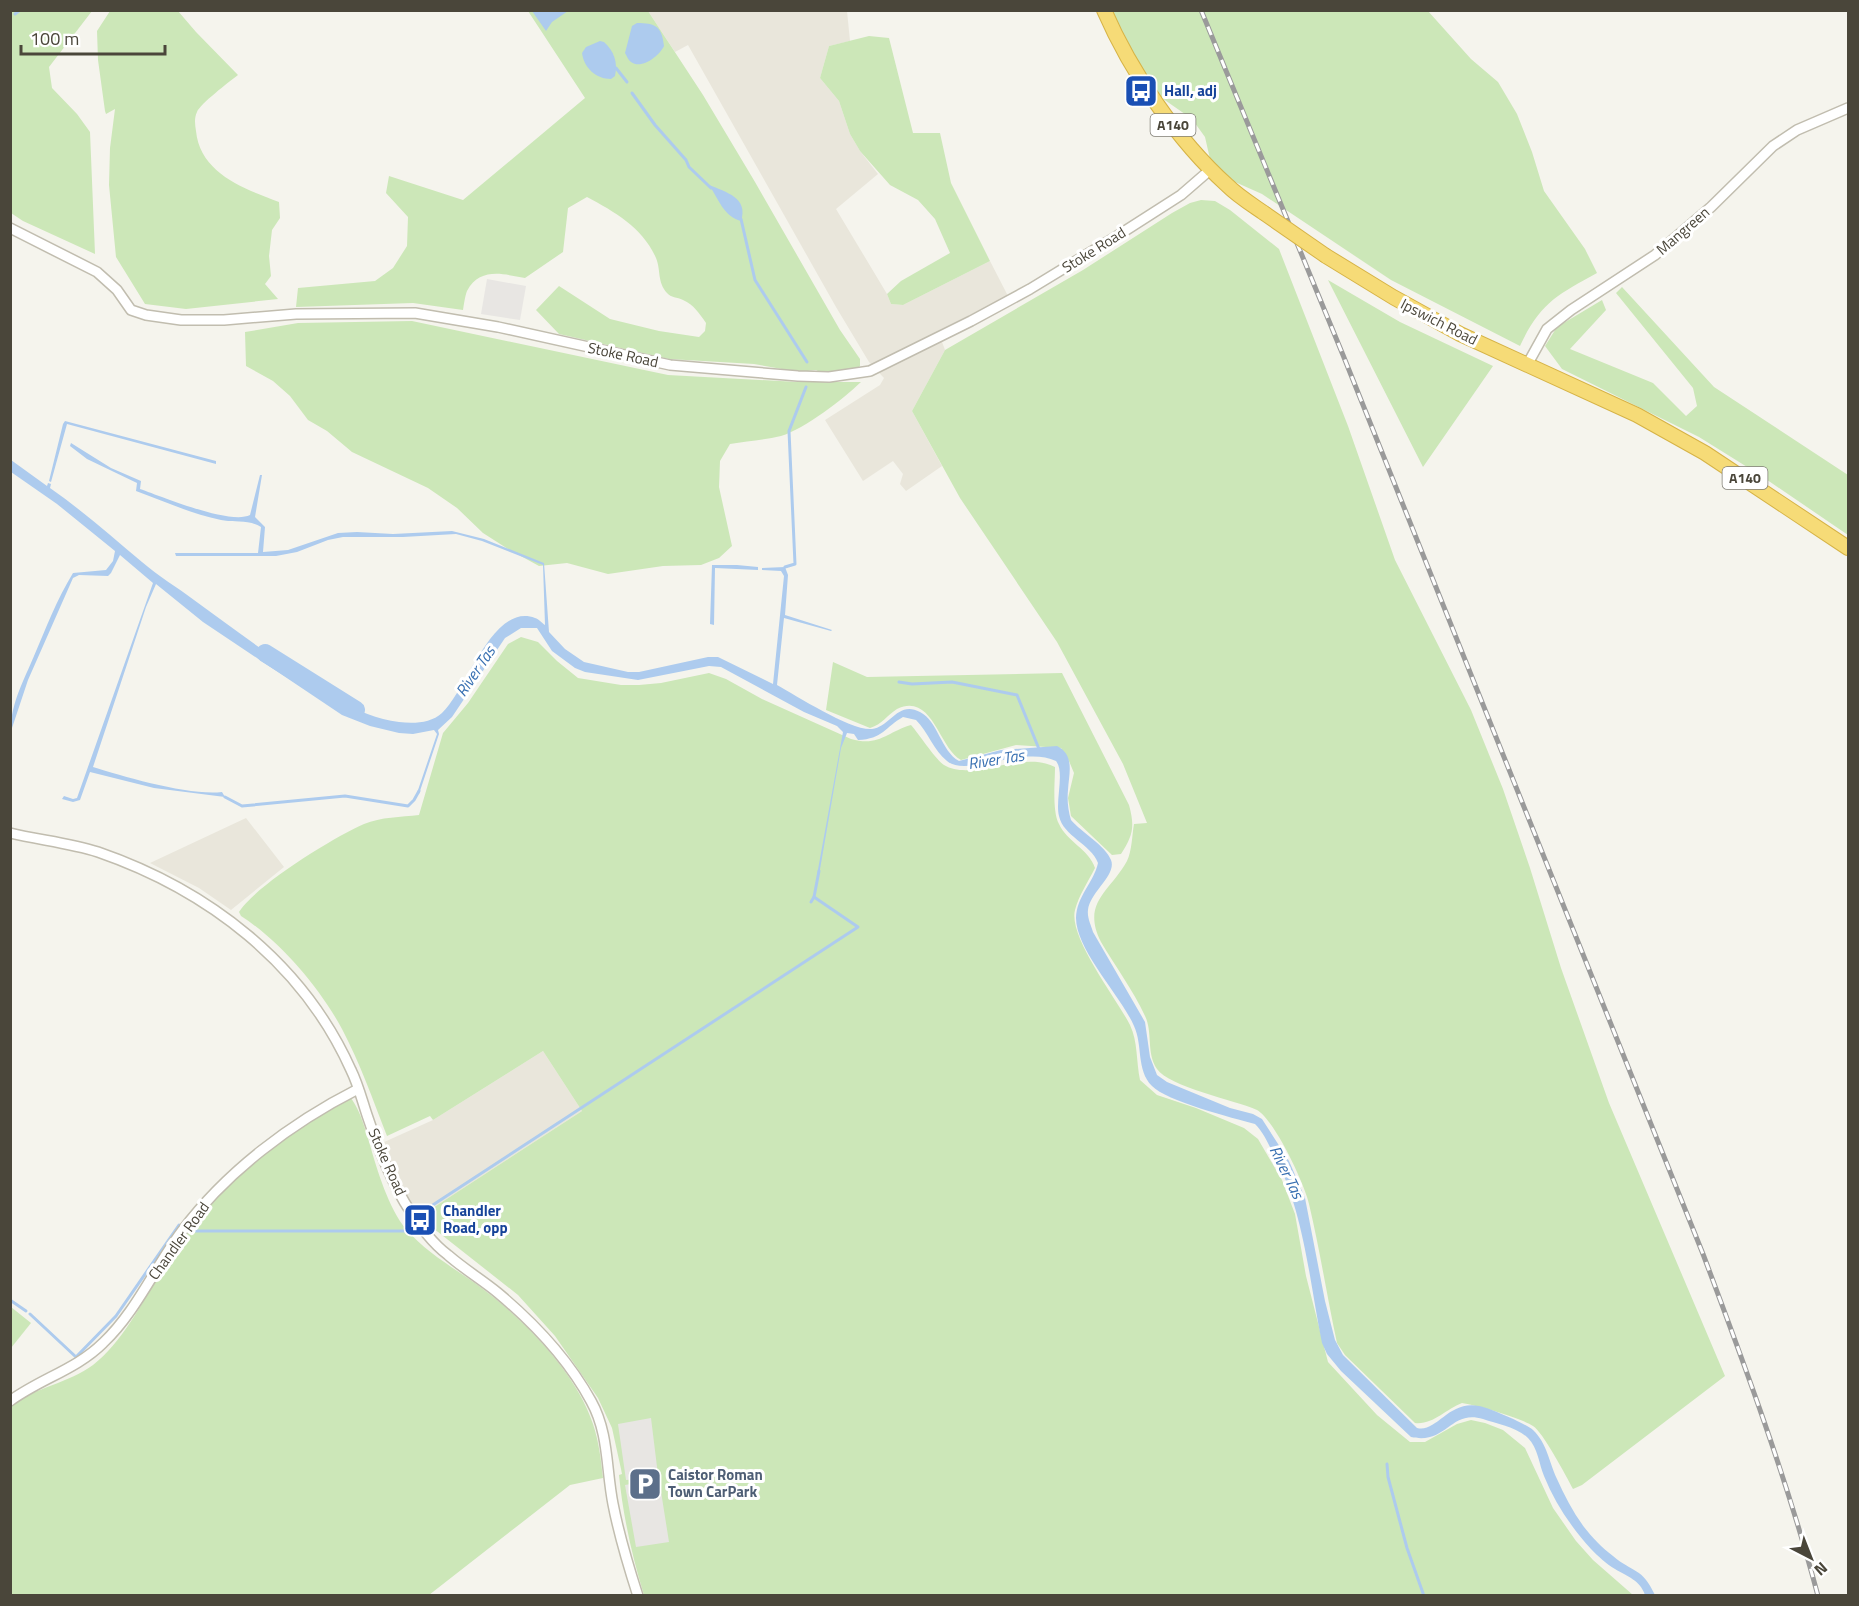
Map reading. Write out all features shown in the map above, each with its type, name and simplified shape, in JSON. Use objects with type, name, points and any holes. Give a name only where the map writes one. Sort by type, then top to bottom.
[{"type":"highway","name":"Ipswich Road","points":[[1104,10],[1135,72],[1177,129],[1229,188],[1365,281],[1431,318],[1637,415],[1705,453],[1848,548]]},
{"type":"street","name":"Mangreen","points":[[1527,365],[1547,329],[1571,310],[1608,288],[1655,255],[1711,207],[1773,146],[1797,130],[1848,108]]},
{"type":"street","name":"Stoke Road","points":[[10,228],[97,273],[117,290],[131,310],[146,315],[182,320],[213,320],[296,314],[414,313],[498,327],[670,365],[829,377],[870,371],[971,321],[1030,289],[1117,236],[1181,195],[1211,170]]},
{"type":"street","name":"Stoke Road","points":[[10,833],[97,852],[189,893],[233,922],[270,954],[305,992],[331,1030],[352,1072],[376,1143],[400,1195],[425,1233],[446,1254],[497,1292],[544,1336],[571,1369],[591,1401],[601,1424],[608,1455],[613,1502],[627,1562],[638,1596]]},
{"type":"street","name":"Chandler Road","points":[[10,1401],[91,1355],[106,1341],[123,1319],[182,1231],[218,1190],[250,1160],[302,1122],[358,1089]]},
{"type":"shaded area","points":[[648,11],[847,11],[850,41],[829,46],[820,78],[839,101],[850,134],[878,174],[836,209],[891,304],[903,305],[990,261],[1008,296],[938,331],[945,350],[912,411],[942,466],[906,491],[900,484],[903,474],[893,461],[863,481],[825,420],[880,385],[884,378],[869,362],[836,307],[688,45],[675,52]]},
{"type":"shaded area","points":[[487,279],[526,286],[520,320],[481,314]]},
{"type":"shaded area","points":[[246,818],[284,867],[231,910],[199,888],[150,863]]},
{"type":"shaded area","points":[[543,1051],[582,1111],[419,1217],[406,1200],[382,1143],[433,1120]]},
{"type":"shaded area","name":"Caistor Roman Town CarPark","points":[[651,1418],[658,1475],[647,1477],[648,1481],[659,1479],[669,1542],[636,1547],[625,1485],[637,1483],[637,1479],[626,1480],[618,1424]]},
{"type":"green space","points":[[11,10],[92,11],[49,67],[52,88],[77,114],[90,132],[95,254],[23,221],[11,213]]},
{"type":"green space","points":[[110,11],[178,11],[238,75],[199,108],[195,117],[196,131],[199,146],[215,168],[238,185],[279,202],[280,218],[272,230],[269,256],[271,276],[265,284],[278,299],[186,309],[145,304],[116,257],[109,185],[110,148],[115,109],[106,114],[98,60],[97,31]]},
{"type":"green space","points":[[528,11],[648,11],[703,95],[840,330],[860,359],[860,366],[856,370],[822,373],[816,370],[799,372],[754,364],[669,359],[559,334],[536,310],[559,286],[610,319],[659,331],[699,337],[705,331],[706,323],[696,310],[687,302],[670,296],[664,289],[656,258],[644,238],[618,215],[587,197],[568,208],[563,252],[525,278],[493,274],[478,278],[467,291],[463,310],[413,303],[296,307],[298,288],[375,281],[393,268],[407,246],[408,217],[386,193],[389,176],[463,200],[585,98]]},
{"type":"green space","points":[[1112,11],[1428,11],[1471,59],[1498,82],[1517,114],[1544,191],[1585,249],[1597,273],[1560,294],[1551,302],[1527,331],[1520,346],[1391,280],[1262,194],[1235,182],[1210,159],[1205,137],[1192,119],[1159,96]]},
{"type":"green space","points":[[869,36],[889,38],[913,133],[940,133],[951,183],[990,261],[903,305],[891,304],[887,294],[901,281],[950,253],[935,219],[918,200],[890,185],[860,151],[850,134],[839,101],[820,78],[829,46]]},
{"type":"green space","points":[[1201,200],[1215,201],[1230,210],[1279,249],[1348,426],[1395,560],[1471,710],[1503,789],[1561,968],[1609,1103],[1725,1376],[1582,1485],[1573,1489],[1548,1445],[1533,1426],[1498,1412],[1462,1403],[1428,1422],[1415,1423],[1345,1355],[1337,1343],[1309,1204],[1288,1153],[1272,1126],[1257,1110],[1175,1082],[1157,1069],[1152,1056],[1145,1016],[1101,942],[1094,917],[1100,898],[1129,857],[1134,824],[1147,823],[1123,764],[1057,642],[960,498],[912,411],[945,350],[1083,270],[1172,213]]},
{"type":"green space","points":[[1328,280],[1400,322],[1493,366],[1423,467]]},
{"type":"green space","points":[[1622,287],[1714,387],[1848,475],[1848,535],[1699,437],[1562,369],[1545,346],[1557,327],[1602,300],[1606,310],[1570,349],[1653,383],[1686,416],[1697,406],[1693,388],[1616,293]]},
{"type":"green space","points":[[412,321],[668,375],[798,382],[861,382],[823,413],[791,432],[781,436],[730,444],[720,461],[719,487],[732,546],[719,558],[701,565],[663,566],[608,574],[567,563],[539,566],[483,533],[457,508],[428,488],[352,452],[327,431],[308,420],[290,396],[273,381],[246,366],[245,332],[298,323]]},
{"type":"green space","points":[[521,637],[538,642],[578,678],[621,685],[639,685],[709,673],[851,739],[876,740],[911,725],[944,765],[955,769],[983,769],[1028,762],[1055,767],[1055,804],[1059,824],[1067,836],[1088,856],[1095,868],[1077,904],[1075,922],[1079,936],[1095,968],[1133,1031],[1140,1080],[1157,1095],[1244,1128],[1258,1139],[1282,1180],[1295,1214],[1306,1276],[1328,1362],[1377,1415],[1410,1442],[1425,1442],[1457,1424],[1471,1420],[1503,1430],[1525,1448],[1553,1508],[1576,1541],[1593,1560],[1633,1595],[644,1595],[626,1521],[619,1475],[622,1474],[612,1428],[598,1398],[555,1336],[518,1295],[419,1217],[582,1111],[543,1051],[433,1120],[430,1116],[387,1136],[355,1055],[333,1013],[298,966],[239,912],[261,889],[278,876],[351,830],[377,820],[419,815],[443,733],[468,703],[508,644]]},
{"type":"green space","points":[[833,662],[867,677],[1062,673],[1129,805],[1132,831],[1121,854],[1112,855],[1071,816],[1068,798],[1074,773],[1061,748],[1016,745],[961,760],[953,754],[927,715],[919,708],[909,706],[897,709],[870,728],[826,710]]},
{"type":"green space","points":[[351,1098],[362,1121],[389,1200],[406,1229],[426,1248],[507,1308],[552,1354],[565,1371],[586,1406],[595,1431],[603,1478],[570,1485],[429,1595],[11,1596],[11,1404],[93,1365],[120,1337],[175,1247],[201,1212],[218,1194],[256,1160],[339,1103]]},
{"type":"green space","points":[[11,1307],[31,1323],[11,1348]]},
{"type":"water","points":[[532,11],[568,11],[552,22],[546,31]]},
{"type":"water","points":[[637,23],[656,27],[661,34],[664,46],[655,57],[640,64],[631,62],[625,53],[632,26]]},
{"type":"water","points":[[600,41],[604,42],[613,53],[616,71],[615,76],[611,79],[600,77],[592,72],[583,58],[582,53],[586,47]]},
{"type":"water","points":[[709,185],[729,193],[739,201],[743,213],[741,221],[730,216]]},
{"type":"water","points":[[65,421],[216,461],[216,464],[67,424],[51,482],[49,481]]},
{"type":"water","points":[[71,443],[111,468],[141,481],[140,489],[196,509],[228,516],[250,515],[260,475],[262,475],[255,517],[265,527],[263,552],[288,550],[338,533],[393,534],[452,531],[484,539],[544,563],[549,632],[565,649],[584,662],[628,672],[639,672],[708,657],[718,657],[773,684],[784,576],[781,571],[762,570],[762,568],[785,567],[788,575],[785,615],[832,630],[784,618],[777,685],[838,719],[863,728],[878,727],[906,709],[920,712],[931,722],[948,750],[959,761],[1001,750],[1057,746],[1063,750],[1070,765],[1068,801],[1071,820],[1104,850],[1112,866],[1107,878],[1090,903],[1089,921],[1093,932],[1145,1022],[1150,1057],[1157,1075],[1167,1082],[1262,1119],[1289,1161],[1305,1198],[1325,1301],[1335,1340],[1343,1355],[1417,1428],[1431,1426],[1451,1412],[1468,1405],[1490,1409],[1533,1430],[1542,1441],[1554,1473],[1584,1527],[1609,1553],[1646,1579],[1655,1595],[1645,1595],[1637,1582],[1605,1562],[1584,1541],[1558,1505],[1548,1486],[1534,1446],[1523,1434],[1507,1426],[1472,1417],[1455,1422],[1433,1436],[1411,1437],[1341,1371],[1327,1354],[1322,1343],[1298,1220],[1283,1173],[1265,1137],[1255,1124],[1185,1103],[1152,1086],[1144,1073],[1134,1026],[1083,944],[1078,931],[1077,910],[1098,863],[1090,850],[1066,829],[1059,816],[1060,772],[1056,761],[1043,757],[1028,757],[967,766],[956,765],[942,757],[916,720],[903,717],[883,732],[866,739],[858,740],[854,734],[847,733],[841,748],[819,875],[817,875],[843,732],[837,726],[804,712],[721,667],[709,666],[638,680],[585,672],[575,668],[552,651],[537,628],[521,628],[505,638],[452,717],[438,730],[439,734],[419,794],[417,793],[437,734],[434,730],[413,734],[399,733],[370,726],[342,715],[203,622],[156,584],[146,607],[93,767],[176,788],[222,792],[225,797],[154,788],[90,772],[80,800],[73,802],[62,799],[64,796],[77,798],[153,583],[120,555],[108,576],[79,575],[73,578],[28,680],[11,731],[11,721],[18,693],[67,583],[73,573],[106,570],[113,561],[115,551],[57,504],[11,472],[11,460],[47,486],[48,483],[51,484],[50,488],[148,567],[260,648],[338,700],[383,719],[416,723],[438,716],[451,702],[493,635],[506,623],[520,617],[535,618],[545,625],[543,565],[482,541],[456,534],[343,537],[297,552],[276,556],[176,556],[175,553],[258,553],[261,527],[251,523],[221,520],[199,514],[136,491],[137,483],[87,459],[70,446]]},
{"type":"water","points":[[712,565],[758,567],[758,570],[715,568],[714,625],[710,624]]},
{"type":"waterway","points":[[15,14],[20,10]]},
{"type":"waterway","points":[[616,68],[627,82]]},
{"type":"waterway","points":[[632,93],[655,125],[686,160],[689,167],[711,188]]},
{"type":"waterway","points":[[741,219],[755,280],[807,362]]},
{"type":"waterway","points":[[785,567],[795,564],[789,431],[806,387]]},
{"type":"waterway","name":"River Tas","points":[[265,653],[356,710]]},
{"type":"waterway","points":[[899,682],[912,684],[952,682],[1017,695],[1039,749]]},
{"type":"waterway","points":[[225,797],[242,806],[345,796],[408,806],[419,791]]},
{"type":"waterway","points":[[811,902],[819,871]]},
{"type":"waterway","points":[[419,1214],[858,927],[814,897]]},
{"type":"waterway","points":[[30,1314],[76,1357],[116,1316],[179,1225]]},
{"type":"waterway","points":[[187,1231],[405,1231]]},
{"type":"waterway","points":[[10,1300],[26,1311]]},
{"type":"waterway","points":[[1387,1464],[1388,1477],[1407,1548],[1424,1596]]},
{"type":"railway","points":[[1201,10],[1343,355],[1703,1254],[1779,1466],[1818,1596]]},
{"type":"place","name":"Hall, adj","points":[[1141,91]]},
{"type":"place","name":"Chandler Road, opp","points":[[420,1220]]},
{"type":"place","name":"Caistor Roman Town CarPark","points":[[645,1484]]}]
